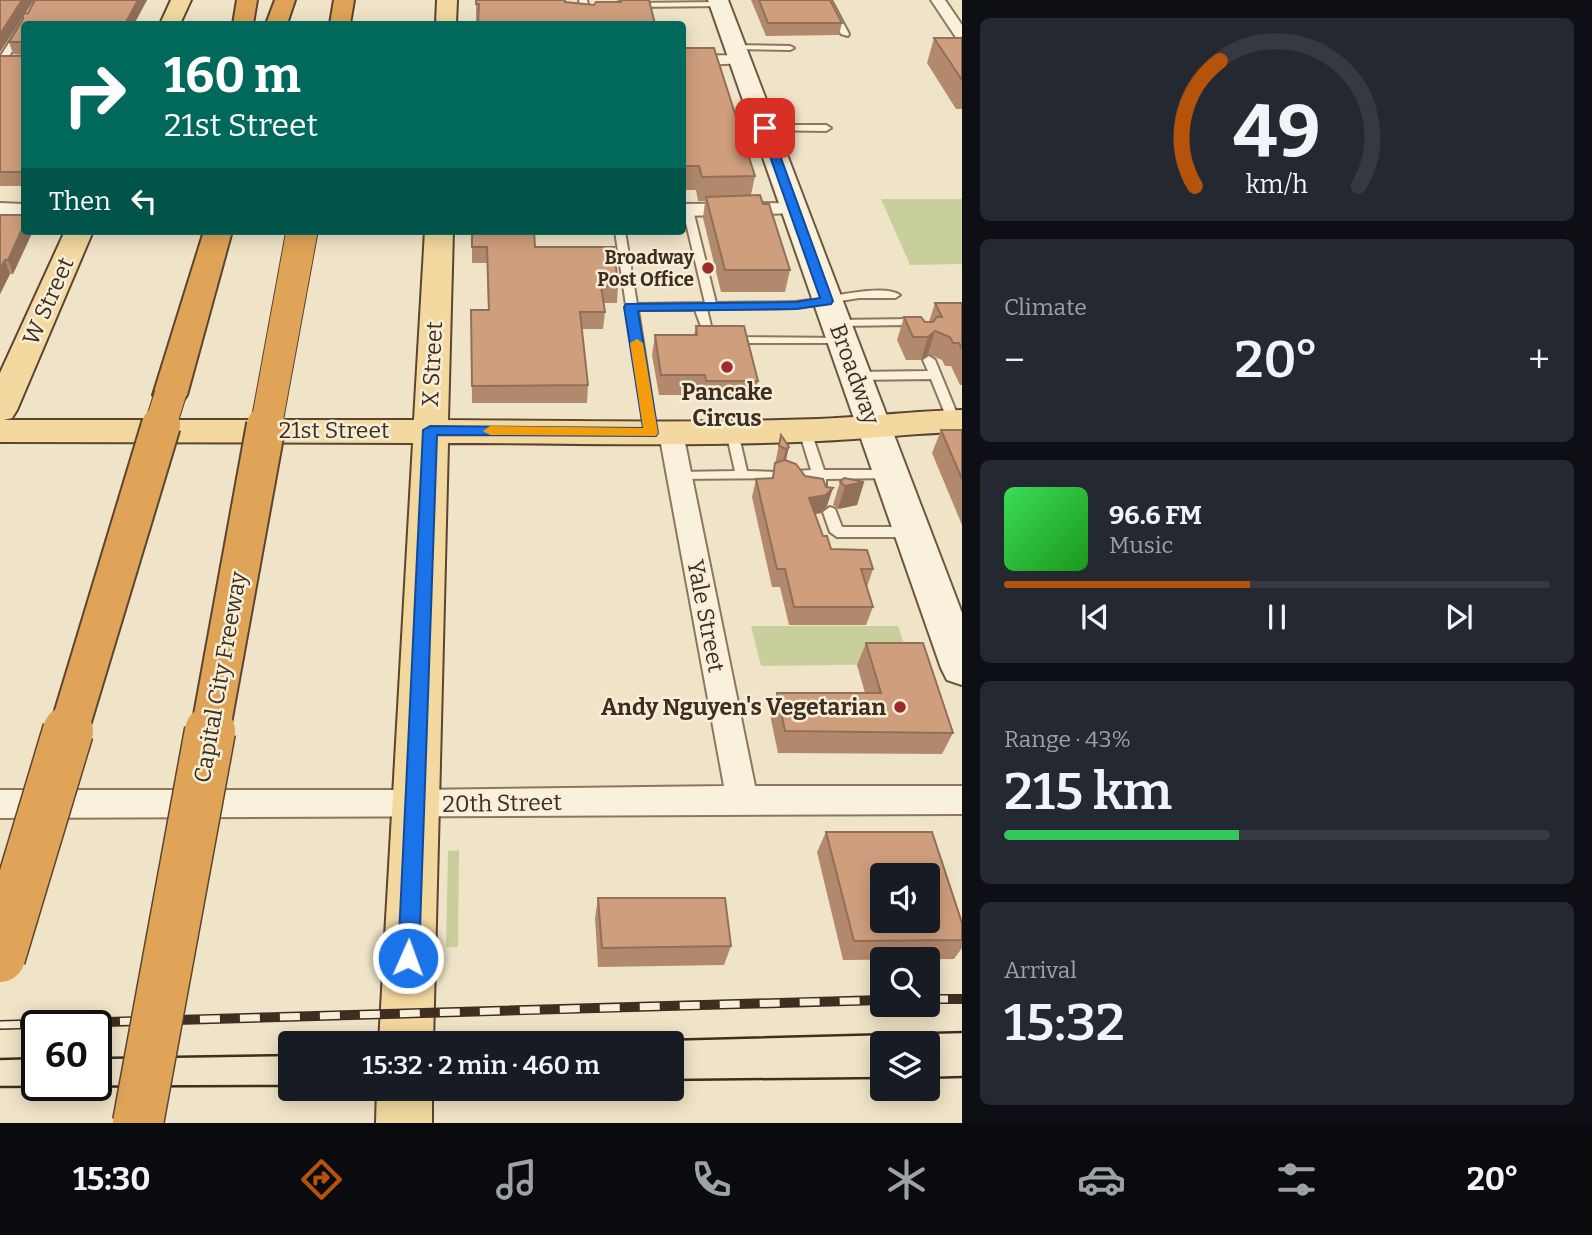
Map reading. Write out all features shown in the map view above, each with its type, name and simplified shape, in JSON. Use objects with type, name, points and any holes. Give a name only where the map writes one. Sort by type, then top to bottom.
[{"type":"highway","points":[[244,21],[247,0]]},
{"type":"highway","points":[[271,21],[275,0]]},
{"type":"highway","points":[[278,21],[285,0]]},
{"type":"highway","points":[[340,21],[344,0]]},
{"type":"highway","points":[[170,395],[201,235]]},
{"type":"highway","points":[[0,957],[217,235]]},
{"type":"highway","name":"Capital City Freeway","points":[[138,1123],[301,235]]},
{"type":"main road","points":[[171,21],[181,0]]},
{"type":"main road","points":[[446,21],[447,0]]},
{"type":"main road","name":"Broadway","points":[[719,2],[962,668]]},
{"type":"main road","name":"W Street","points":[[0,410],[77,235]]},
{"type":"main road","name":"X Street","points":[[406,1031],[439,235]]},
{"type":"main road","name":"21st Street","points":[[0,431],[430,430],[661,433],[805,431],[958,421]]},
{"type":"main road","points":[[404,1123],[405,1101]]},
{"type":"street","points":[[938,0],[959,27]]},
{"type":"street","points":[[686,60],[737,54]]},
{"type":"street","points":[[0,63],[21,62]]},
{"type":"street","points":[[0,209],[21,209]]},
{"type":"street","points":[[686,210],[794,209]]},
{"type":"street","name":"Yale Street","points":[[661,433],[679,476],[742,799]]},
{"type":"street","name":"20th Street","points":[[0,804],[962,800]]},
{"type":"lane","points":[[827,0],[845,34]]},
{"type":"lane","points":[[587,21],[584,2],[598,5]]},
{"type":"lane","points":[[625,5],[719,2]]},
{"type":"lane","points":[[28,21],[31,16]]},
{"type":"lane","points":[[0,63],[21,31]]},
{"type":"lane","points":[[737,54],[790,48]]},
{"type":"lane","points":[[765,128],[826,128]]},
{"type":"lane","points":[[686,215],[706,306],[706,327],[723,340],[835,321],[913,322],[920,340]]},
{"type":"lane","points":[[621,235],[631,307],[661,433]]},
{"type":"lane","points":[[835,321],[859,295],[895,295]]},
{"type":"lane","points":[[631,307],[796,305],[835,321]]},
{"type":"lane","points":[[929,360],[958,421]]},
{"type":"lane","points":[[855,376],[935,374]]},
{"type":"lane","points":[[805,431],[836,532],[912,532]]},
{"type":"lane","points":[[732,432],[742,475]]},
{"type":"lane","points":[[787,475],[891,474]]},
{"type":"lane","points":[[679,476],[772,475]]},
{"type":"green space","points":[[881,199],[962,199],[962,264],[910,265]]},
{"type":"green space","points":[[751,626],[898,626],[911,664],[761,666]]},
{"type":"green space","points":[[459,850],[458,947],[446,947],[448,851]]},
{"type":"building","points":[[0,0],[22,0],[0,34]]},
{"type":"building","points":[[35,0],[138,0],[127,21],[22,21],[23,14],[28,13]]},
{"type":"building","points":[[476,0],[565,0],[594,5],[596,2],[649,0],[654,21],[478,21],[479,4],[476,4]]},
{"type":"building","points":[[759,0],[830,0],[842,23],[768,23]]},
{"type":"building","points":[[21,22],[21,42],[9,42]]},
{"type":"building","points":[[934,38],[962,38],[962,80]]},
{"type":"building","points":[[686,48],[714,48],[755,176],[702,177],[699,166],[686,166]]},
{"type":"building","points":[[0,56],[21,56],[21,172],[0,172]]},
{"type":"building","points":[[760,195],[763,204],[769,204],[790,270],[725,270],[706,197]]},
{"type":"building","points":[[0,215],[21,215],[21,232],[8,260],[5,260],[0,269]]},
{"type":"building","points":[[472,235],[534,235],[535,247],[614,247],[618,286],[601,286],[605,312],[580,312],[588,385],[472,386],[471,310],[489,310],[487,247],[472,247]]},
{"type":"building","points":[[935,303],[962,303],[962,349],[959,343],[953,343],[950,337],[935,331],[928,337],[913,337],[904,317],[921,317],[925,322],[933,322],[937,317],[942,317]]},
{"type":"building","points":[[696,326],[744,326],[758,381],[706,381],[705,375],[661,375],[655,335],[697,335]]},
{"type":"building","points":[[941,430],[962,430],[962,479]]},
{"type":"building","points":[[781,435],[789,447],[786,449],[779,446]]},
{"type":"building","points":[[785,460],[796,464],[805,476],[823,479],[826,487],[833,488],[826,495],[809,498],[823,536],[827,536],[831,549],[867,550],[873,569],[861,569],[873,607],[794,607],[785,569],[777,569],[756,479],[773,478],[775,463]]},
{"type":"building","points":[[844,478],[864,482],[845,486],[840,482]]},
{"type":"building","points":[[866,643],[923,643],[953,733],[785,731],[777,693],[881,693]]},
{"type":"building","points":[[826,832],[932,832],[962,923],[962,940],[854,941]]},
{"type":"building","points":[[598,898],[725,898],[731,946],[602,948]]},
{"type":"tram line","points":[[684,1039],[962,1032]]},
{"type":"tram line","points":[[112,1058],[278,1055]]},
{"type":"tram line","points":[[0,1059],[21,1058]]},
{"type":"tram line","points":[[940,1078],[962,1077]]},
{"type":"tram line","points":[[684,1080],[870,1078]]},
{"type":"tram line","points":[[0,1087],[278,1086]]},
{"type":"railway","points":[[940,999],[962,999]]},
{"type":"railway","points":[[0,1025],[870,1000]]},
{"type":"slow traffic","points":[[490,431],[651,433],[637,343]]},
{"type":"place","name":"Broadway Post Office","points":[[708,268]]},
{"type":"place","name":"Pancake Circus","points":[[727,367]]},
{"type":"place","name":"Andy Nguyen's Vegetarian","points":[[900,707]]},
{"type":"route","points":[[408,958],[430,430],[651,433],[631,307],[796,305],[827,301],[765,128]]}]
